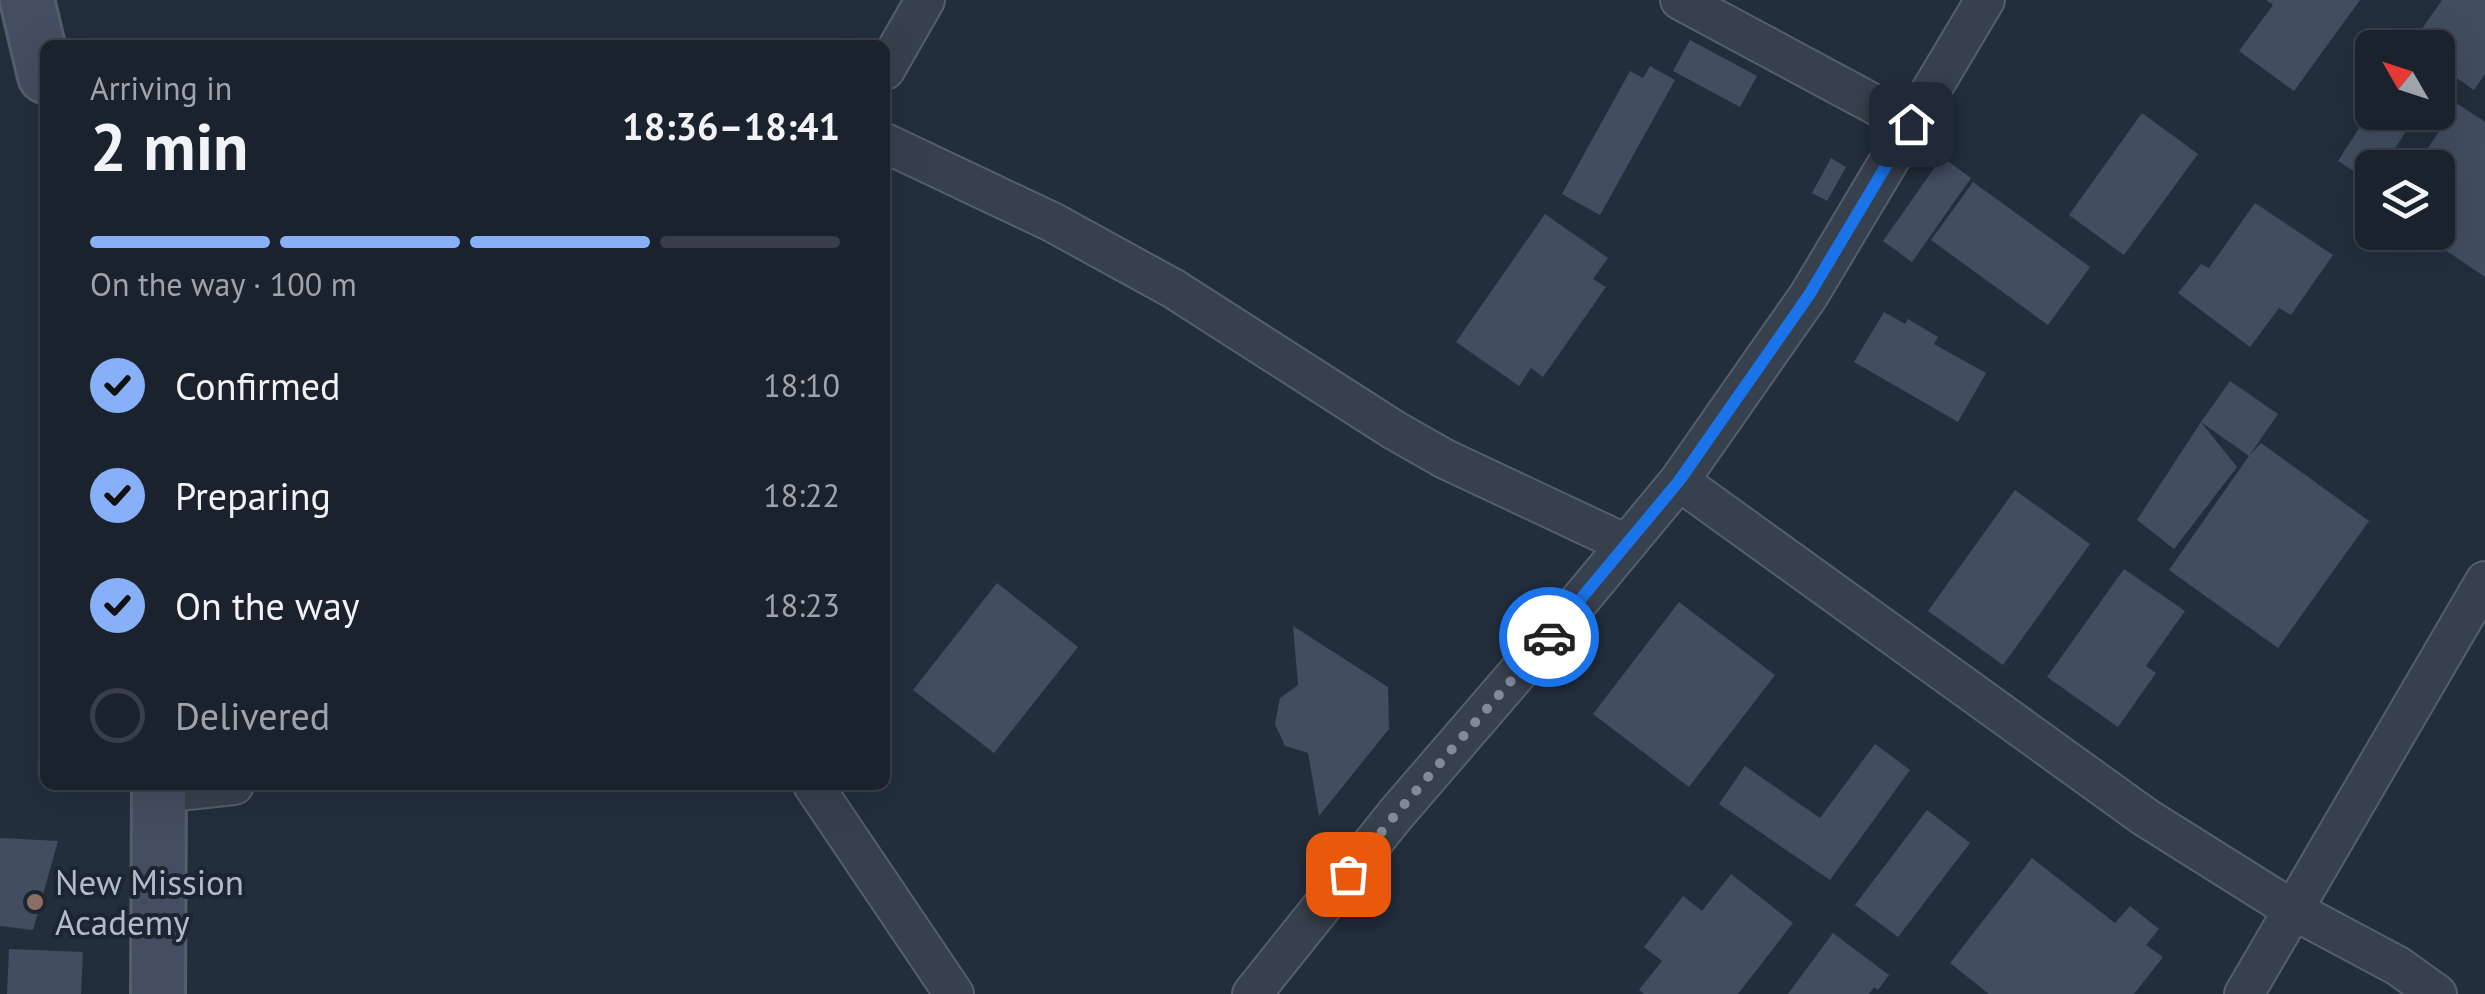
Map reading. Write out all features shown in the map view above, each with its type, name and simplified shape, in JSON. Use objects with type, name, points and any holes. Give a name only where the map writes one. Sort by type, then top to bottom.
[{"type":"street","points":[[27,0],[40,55]]},
{"type":"street","points":[[890,61],[925,0]]},
{"type":"street","points":[[1680,0],[1911,124]]},
{"type":"street","points":[[1252,994],[1396,814],[1679,481],[1809,295],[1985,0]]},
{"type":"street","points":[[890,145],[1052,222],[1157,279],[1445,459],[1626,544]]},
{"type":"street","points":[[1679,481],[2145,817],[2293,910],[2398,966],[2437,994]]},
{"type":"street","points":[[2244,994],[2485,581]]},
{"type":"street","points":[[158,994],[159,790]]},
{"type":"street","points":[[816,790],[954,994]]},
{"type":"building","points":[[2266,0],[2360,0],[2294,91],[2239,51],[2273,5]]},
{"type":"building","points":[[2442,0],[2485,0],[2485,74],[2474,90],[2455,77],[2455,30],[2421,30]]},
{"type":"building","points":[[1690,40],[1757,76],[1740,107],[1673,71]]},
{"type":"building","points":[[1650,66],[1675,80],[1600,215],[1562,194],[1630,71],[1643,78]]},
{"type":"building","points":[[2458,104],[2485,122],[2485,277],[2445,250],[2455,250],[2455,150],[2426,150],[2440,130],[2455,130]]},
{"type":"building","points":[[2142,113],[2198,154],[2124,255],[2069,215]]},
{"type":"building","points":[[2358,130],[2407,130],[2394,150],[2355,150],[2355,172],[2338,161]]},
{"type":"building","points":[[1942,157],[1971,178],[1912,262],[1883,241]]},
{"type":"building","points":[[1831,158],[1846,167],[1827,201],[1812,193]]},
{"type":"building","points":[[1973,182],[2090,267],[2048,325],[1931,240]]},
{"type":"building","points":[[2255,203],[2333,255],[2291,315],[2279,308],[2250,347],[2178,293],[2201,264],[2209,268]]},
{"type":"building","points":[[1545,214],[1608,258],[1593,279],[1606,287],[1543,377],[1531,368],[1519,386],[1456,342]]},
{"type":"building","points":[[1884,312],[1905,324],[1908,319],[1938,337],[1934,344],[1986,373],[1958,422],[1854,362]]},
{"type":"building","points":[[2230,381],[2278,414],[2249,456],[2201,422]]},
{"type":"building","points":[[2201,422],[2237,467],[2174,549],[2137,520]]},
{"type":"building","points":[[2261,443],[2369,521],[2278,648],[2169,570]]},
{"type":"building","points":[[2015,490],[2090,544],[2003,665],[1928,611]]},
{"type":"building","points":[[2124,569],[2185,611],[2146,666],[2156,673],[2118,727],[2047,677]]},
{"type":"building","points":[[997,583],[1078,647],[994,753],[913,690]]},
{"type":"building","points":[[1679,602],[1775,675],[1689,787],[1593,714]]},
{"type":"building","points":[[1293,626],[1388,687],[1389,729],[1319,816],[1308,753],[1285,746],[1275,724],[1280,698],[1298,685]]},
{"type":"building","points":[[1875,744],[1910,770],[1830,880],[1719,804],[1745,766],[1820,818]]},
{"type":"building","points":[[1927,810],[1970,843],[1898,937],[1855,905]]},
{"type":"building","points":[[0,838],[58,841],[33,930],[0,926]]},
{"type":"building","points":[[2032,858],[2115,923],[2130,906],[2159,929],[2146,945],[2163,957],[2134,994],[1989,994],[1950,963]]},
{"type":"building","points":[[1731,874],[1793,923],[1738,994],[1644,994],[1639,990],[1662,961],[1644,947],[1683,896],[1702,911]]},
{"type":"building","points":[[1833,933],[1889,975],[1878,990],[1874,987],[1869,994],[1788,994]]},
{"type":"building","points":[[9,949],[83,952],[81,994],[7,994]]},
{"type":"way so far","points":[[1348,874],[1549,637]]},
{"type":"place","name":"New Mission Academy","points":[[35,902]]},
{"type":"route","points":[[1549,637],[1679,481],[1809,295],[1911,124]]}]
